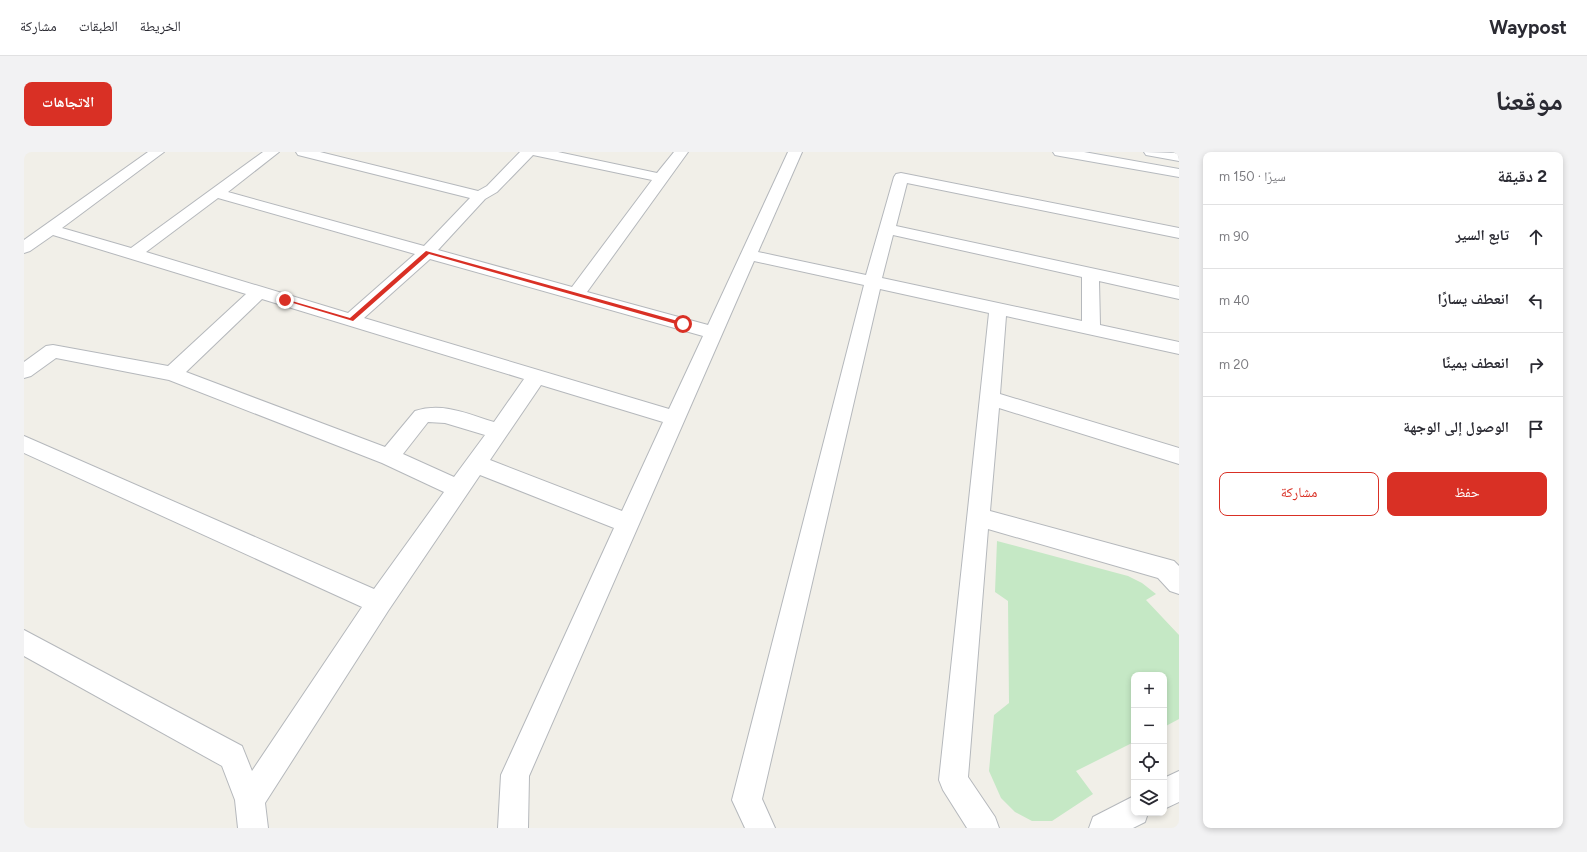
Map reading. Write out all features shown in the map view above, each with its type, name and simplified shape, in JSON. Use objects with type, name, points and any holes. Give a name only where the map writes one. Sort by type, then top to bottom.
[{"type":"street","points":[[24,248],[157,152]]},
{"type":"street","points":[[133,254],[272,152]]},
{"type":"street","points":[[303,152],[480,196]]},
{"type":"street","points":[[351,320],[428,252],[480,196],[492,189],[528,152]]},
{"type":"street","points":[[538,152],[661,178]]},
{"type":"street","points":[[576,294],[681,152]]},
{"type":"street","points":[[513,828],[514,775],[795,152]]},
{"type":"street","points":[[1060,152],[1179,173]]},
{"type":"street","points":[[1151,152],[1179,157]]},
{"type":"street","points":[[760,828],[747,800],[873,282],[901,176],[1179,233]]},
{"type":"street","points":[[216,193],[714,333]]},
{"type":"street","points":[[50,229],[675,418]]},
{"type":"street","points":[[887,229],[1179,292]]},
{"type":"street","points":[[749,255],[1179,348]]},
{"type":"street","points":[[1090,273],[1091,329]]},
{"type":"street","points":[[172,374],[259,292]]},
{"type":"street","points":[[984,828],[953,780],[998,309]]},
{"type":"street","points":[[24,371],[53,351],[172,374],[389,457],[459,489]]},
{"type":"street","points":[[250,800],[379,602],[537,376]]},
{"type":"street","points":[[989,398],[1179,456]]},
{"type":"street","points":[[389,457],[422,416],[433,414],[445,415],[499,431]]},
{"type":"street","points":[[24,444],[379,602]]},
{"type":"street","points":[[476,464],[628,523]]},
{"type":"street","points":[[978,518],[1166,569],[1179,583]]},
{"type":"street","points":[[24,642],[232,756],[250,800],[253,828]]},
{"type":"street","points":[[1167,792],[1179,786]]},
{"type":"street","points":[[1104,828],[1131,813]]},
{"type":"green space","points":[[997,541],[1128,576],[1142,583],[1156,594],[1146,600],[1179,635],[1179,719],[1167,725],[1167,672],[1131,672],[1131,744],[1076,771],[1093,794],[1052,821],[1032,821],[1015,812],[1001,798],[989,771],[994,715],[1009,703],[1008,601],[995,592]]},
{"type":"route","points":[[285,300],[351,320],[428,252],[683,324]]}]
